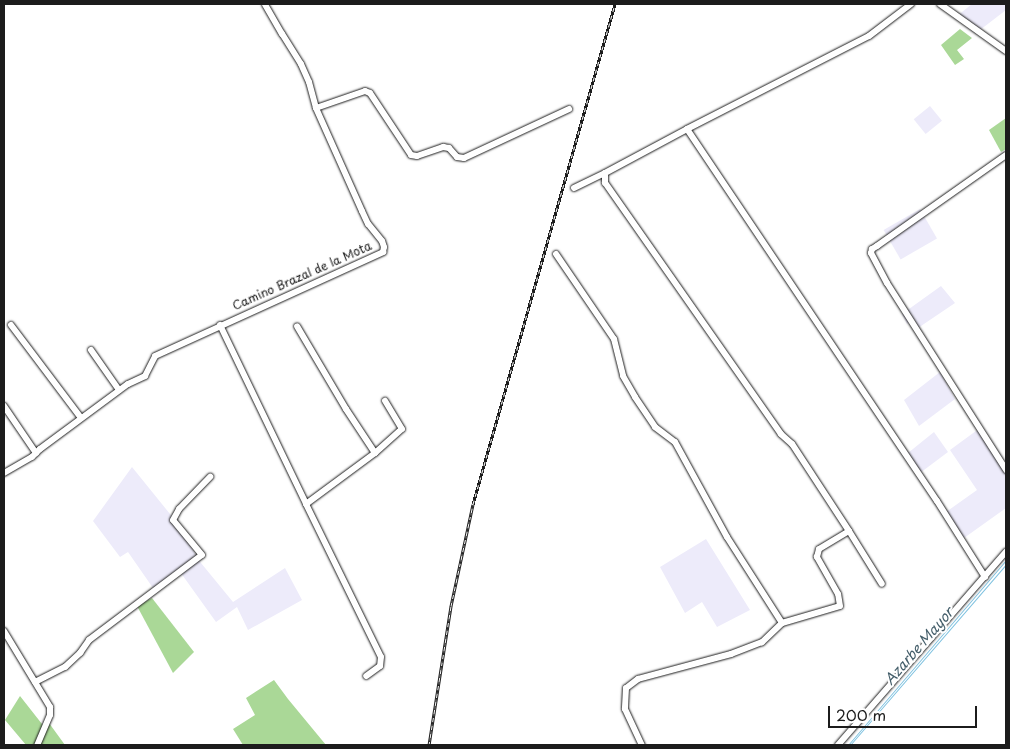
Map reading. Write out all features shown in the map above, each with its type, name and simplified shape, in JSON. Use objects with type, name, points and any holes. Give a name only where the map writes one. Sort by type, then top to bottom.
[{"type":"street","name":"Camino Brazal de la Mota","points":[[4,473],[36,452],[119,390],[145,376],[155,356],[383,252],[382,241],[368,224],[362,212],[316,108],[310,82],[302,64],[265,4]]},
{"type":"street","points":[[574,188],[869,36],[911,4]]},
{"type":"street","points":[[940,4],[1006,51]]},
{"type":"street","points":[[316,108],[365,91],[370,93],[411,155],[417,156],[443,146],[449,148],[457,157],[464,158],[569,109]]},
{"type":"street","points":[[686,129],[985,577]]},
{"type":"street","points":[[1006,155],[877,246],[872,250],[871,254],[887,283],[1006,470]]},
{"type":"street","points":[[605,173],[605,183],[739,374],[782,434],[792,444],[882,584]]},
{"type":"street","points":[[556,254],[614,339],[623,376],[635,397],[655,427],[675,442],[727,537],[782,623]]},
{"type":"street","points":[[11,325],[81,418]]},
{"type":"street","points":[[220,325],[381,656],[380,666],[366,676]]},
{"type":"street","points":[[297,326],[346,409],[375,453]]},
{"type":"street","points":[[91,350],[119,390]]},
{"type":"street","points":[[306,504],[375,453],[402,429],[386,401]]},
{"type":"street","points":[[4,406],[36,452]]},
{"type":"street","points":[[35,682],[65,667],[80,653],[89,640],[202,555],[173,520],[180,509],[210,477]]},
{"type":"street","points":[[642,745],[624,709],[626,688],[638,680],[731,654],[762,642],[782,623],[840,606],[838,594],[817,557],[819,550],[849,531]]},
{"type":"street","points":[[838,745],[1006,552]]},
{"type":"street","points":[[4,631],[50,707],[50,715],[37,745]]},
{"type":"shaded area","points":[[972,4],[1006,4],[1006,10],[980,30],[957,16]]},
{"type":"shaded area","points":[[930,106],[942,121],[926,134],[914,119]]},
{"type":"shaded area","points":[[920,209],[937,238],[901,259],[884,230]]},
{"type":"shaded area","points":[[941,286],[955,303],[918,328],[914,319],[907,324],[902,314]]},
{"type":"shaded area","points":[[940,372],[955,399],[919,426],[904,400]]},
{"type":"shaded area","points":[[980,428],[1006,475],[1006,508],[964,538],[946,512],[977,490],[950,450]]},
{"type":"shaded area","points":[[934,432],[948,452],[920,473],[903,457]]},
{"type":"shaded area","points":[[132,467],[170,514],[201,563],[233,602],[285,568],[302,600],[248,630],[237,607],[216,622],[178,569],[153,588],[128,552],[120,557],[93,521]]},
{"type":"shaded area","points":[[706,539],[750,610],[717,627],[702,602],[685,613],[660,567]]},
{"type":"green space","points":[[960,29],[972,38],[957,50],[964,59],[955,65],[941,45]]},
{"type":"green space","points":[[1006,118],[1006,149],[1001,152],[989,130]]},
{"type":"green space","points":[[152,598],[194,652],[173,673],[137,606]]},
{"type":"green space","points":[[274,680],[326,745],[243,745],[233,729],[255,715],[246,698]]},
{"type":"green space","points":[[20,696],[42,724],[49,723],[65,745],[26,745],[5,720]]},
{"type":"waterway","name":"Azarbe Mayor","points":[[848,745],[1006,560]]},
{"type":"waterway","name":"Azarbe Mayor","points":[[850,745],[1006,564]]},
{"type":"railway","points":[[429,745],[451,606],[473,504],[615,4]]}]
